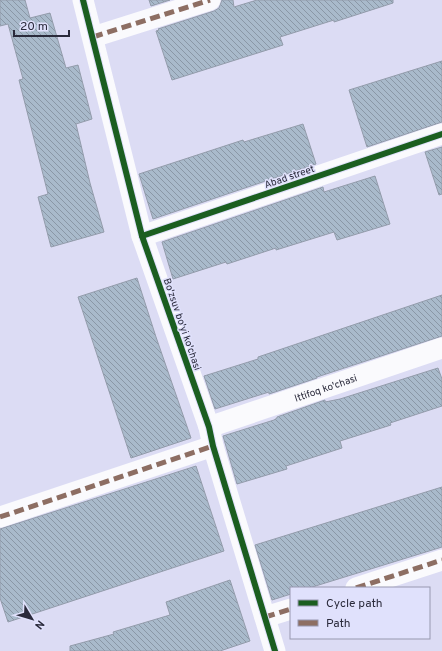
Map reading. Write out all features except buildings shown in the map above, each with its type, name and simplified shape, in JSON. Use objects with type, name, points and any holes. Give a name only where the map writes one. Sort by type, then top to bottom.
[{"type":"street","name":"Bo'zsuv bo'yi ko'chasi","points":[[83,0],[142,236],[211,436],[275,651]]},
{"type":"street","points":[[92,37],[210,0]]},
{"type":"street","name":"Abad street","points":[[142,236],[442,134]]},
{"type":"street","name":"Ittifoq ko'chasi","points":[[0,517],[442,348]]},
{"type":"street","points":[[359,587],[442,560]]},
{"type":"street","points":[[265,618],[290,609]]},
{"type":"marked path","points":[[93,37],[210,0]]},
{"type":"marked path","points":[[0,517],[213,446]]},
{"type":"marked path","points":[[359,587],[442,560]]},
{"type":"marked path","points":[[265,617],[290,609]]},
{"type":"cycle path","points":[[83,0],[142,236],[209,427],[213,446],[275,651]]},
{"type":"cycle path","points":[[142,236],[442,134]]}]
